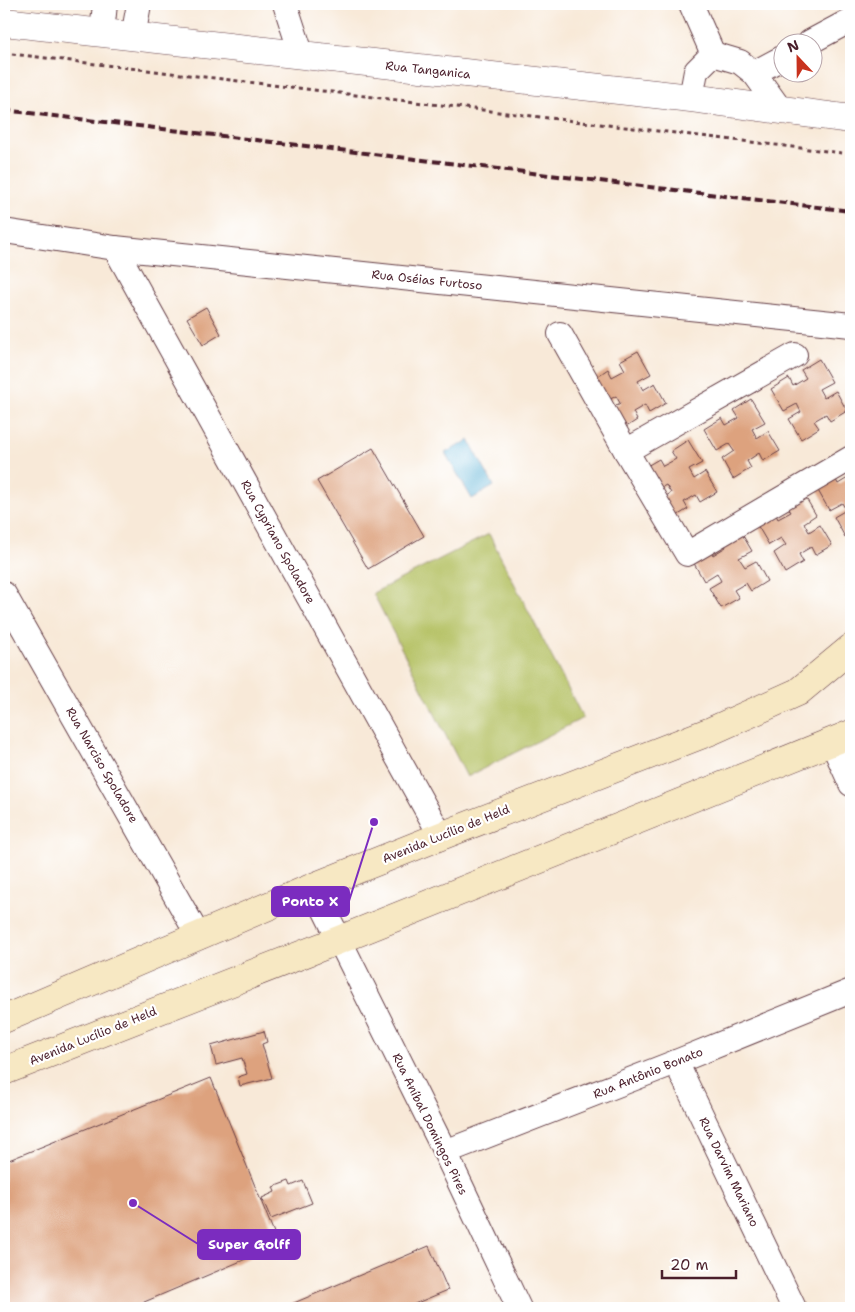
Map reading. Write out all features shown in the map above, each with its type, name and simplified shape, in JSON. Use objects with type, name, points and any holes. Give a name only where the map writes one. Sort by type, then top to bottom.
[{"type":"main road","name":"Avenida Lucílio de Held","points":[[4,1019],[313,888],[441,836],[712,731],[798,692],[851,648]]},
{"type":"main road","name":"Avenida Lucílio de Held","points":[[4,1071],[339,940],[842,738]]},
{"type":"street","points":[[102,33],[105,4]]},
{"type":"street","points":[[134,37],[138,4]]},
{"type":"street","points":[[285,4],[302,56]]},
{"type":"street","points":[[691,4],[713,54],[740,62],[754,73],[780,109]]},
{"type":"street","points":[[822,36],[851,20]]},
{"type":"street","name":"Rua Tanganica","points":[[4,22],[691,98],[851,119]]},
{"type":"street","points":[[691,98],[696,71],[713,54]]},
{"type":"street","points":[[754,73],[772,63]]},
{"type":"street","name":"Rua Oséias Furtoso","points":[[4,230],[115,248],[851,325]]},
{"type":"street","name":"Rua Cypriano Spoladore","points":[[115,248],[441,836]]},
{"type":"street","points":[[560,334],[687,554],[851,458]]},
{"type":"street","points":[[626,450],[795,355]]},
{"type":"street","name":"Rua Narciso Spoladore","points":[[4,594],[199,937]]},
{"type":"street","points":[[842,738],[851,784]]},
{"type":"street","name":"Rua Aníbal Domingos Pires","points":[[313,888],[445,1152],[519,1308]]},
{"type":"street","name":"Rua Antônio Bonato","points":[[445,1152],[851,991]]},
{"type":"street","name":"Rua Darvim Mariano","points":[[676,1062],[794,1308]]},
{"type":"path","points":[[4,53],[851,154]]},
{"type":"green space","points":[[489,534],[583,718],[467,777],[373,593]]},
{"type":"water","points":[[469,440],[494,486],[472,499],[445,453]]},
{"type":"building","points":[[206,307],[221,334],[203,345],[187,318]]},
{"type":"building","points":[[638,351],[651,374],[638,381],[643,390],[655,383],[666,403],[649,413],[645,405],[633,412],[637,420],[620,431],[608,411],[620,403],[616,396],[603,403],[590,381],[608,369],[612,377],[625,370],[620,361]]},
{"type":"building","points":[[819,359],[832,382],[819,389],[824,398],[836,391],[847,411],[830,421],[826,414],[814,421],[819,428],[801,439],[789,419],[801,412],[797,404],[784,411],[771,389],[789,378],[793,386],[806,378],[801,370]]},
{"type":"building","points":[[751,399],[765,422],[752,429],[757,438],[768,431],[780,451],[763,461],[759,453],[747,461],[751,468],[733,479],[722,459],[734,451],[729,444],[717,451],[704,429],[722,418],[726,425],[739,418],[734,410]]},
{"type":"building","points":[[688,440],[702,463],[689,470],[694,479],[705,472],[717,492],[700,502],[696,495],[684,502],[688,509],[670,520],[659,500],[671,493],[666,485],[653,492],[640,470],[659,459],[663,466],[676,459],[671,451]]},
{"type":"building","points":[[373,448],[424,536],[368,569],[317,481]]},
{"type":"building","points":[[851,465],[851,476],[846,468]]},
{"type":"building","points":[[834,476],[838,484],[851,476],[851,534],[845,537],[834,517],[846,510],[842,503],[829,510],[816,487]]},
{"type":"building","points":[[803,493],[816,515],[804,523],[809,532],[820,525],[832,545],[815,555],[811,547],[799,554],[803,562],[785,573],[774,553],[786,545],[781,538],[769,545],[756,523],[774,511],[778,519],[791,512],[786,504]]},
{"type":"building","points":[[739,529],[752,551],[739,558],[745,567],[756,561],[767,581],[751,591],[746,583],[734,590],[739,598],[721,608],[709,588],[721,581],[717,573],[704,581],[691,558],[709,547],[713,555],[726,547],[721,539]]},
{"type":"building","points":[[264,1031],[267,1042],[262,1044],[272,1078],[240,1086],[238,1077],[247,1074],[242,1058],[216,1065],[211,1046]]},
{"type":"building","points":[[211,1078],[279,1245],[130,1308],[4,1308],[4,1162]]},
{"type":"building","points":[[289,1181],[291,1186],[303,1181],[312,1203],[271,1219],[262,1198],[275,1192],[273,1187]]},
{"type":"building","points":[[429,1246],[448,1290],[405,1308],[282,1308]]},
{"type":"railway","points":[[4,110],[851,211]]},
{"type":"place","name":"Ponto X","points":[[374,822]]},
{"type":"place","name":"Super Golff","points":[[133,1203]]}]
